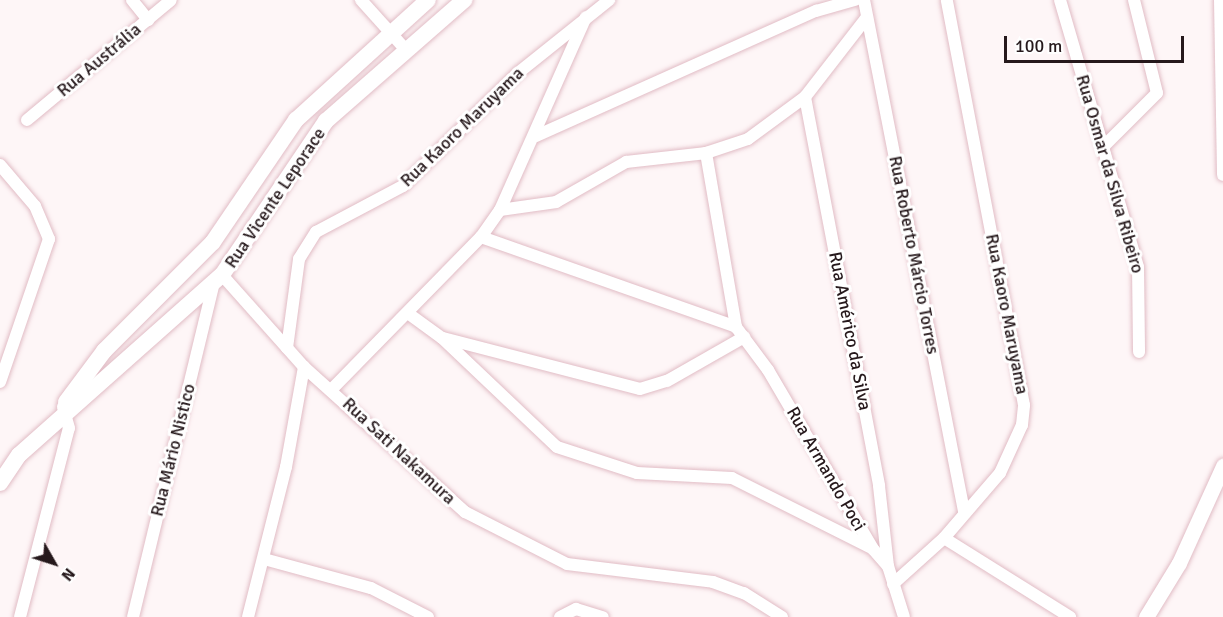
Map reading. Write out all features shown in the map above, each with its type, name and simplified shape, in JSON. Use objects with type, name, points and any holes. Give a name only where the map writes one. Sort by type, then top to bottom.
[{"type":"main road","points":[[65,410],[104,351],[213,242],[296,120],[390,32],[428,0]]},
{"type":"main road","name":"Rua Vicente Leporace","points":[[2,469],[65,410],[118,368],[218,279],[263,222],[316,133],[464,0]]},
{"type":"main road","points":[[104,351],[105,363],[118,368]]},
{"type":"street","points":[[132,0],[148,20]]},
{"type":"street","name":"Rua Austrália","points":[[27,120],[171,0]]},
{"type":"street","points":[[361,0],[406,50]]},
{"type":"street","name":"Rua Kaoro Maruyama","points":[[287,348],[299,259],[316,232],[403,186],[474,113],[587,15],[609,0]]},
{"type":"street","points":[[536,136],[816,11],[855,0]]},
{"type":"street","name":"Rua Roberto Márcio Torres","points":[[864,0],[964,511]]},
{"type":"street","name":"Rua Kaoro Maruyama","points":[[893,584],[944,538],[1012,454],[1024,405],[947,0]]},
{"type":"street","name":"Rua Osmar da Silva Ribeiro","points":[[1060,0],[1138,267],[1139,352]]},
{"type":"street","points":[[1104,146],[1157,93],[1134,0]]},
{"type":"street","points":[[1220,0],[1223,175]]},
{"type":"street","points":[[332,388],[409,314],[481,237],[500,210],[536,136],[587,15]]},
{"type":"street","points":[[500,210],[556,202],[626,162],[705,153],[758,134],[806,96],[867,17]]},
{"type":"street","name":"Rua Américo da Silva","points":[[806,96],[879,486],[888,566]]},
{"type":"street","name":"Rua Armando Poci","points":[[705,153],[736,327],[873,549],[888,566],[904,617]]},
{"type":"street","points":[[0,165],[35,206],[49,239],[0,382]]},
{"type":"street","points":[[481,237],[736,327]]},
{"type":"street","name":"Rua Sati Nakamura","points":[[218,279],[304,367],[332,388],[442,496],[548,556],[583,569],[713,582],[782,617]]},
{"type":"street","name":"Rua Mário Nistico","points":[[132,617],[218,279]]},
{"type":"street","points":[[409,314],[442,338],[537,431],[585,460],[637,473],[724,475],[873,549]]},
{"type":"street","points":[[442,338],[640,389],[668,381],[744,337]]},
{"type":"street","points":[[474,369],[481,348]]},
{"type":"street","points":[[248,617],[264,559],[304,367]]},
{"type":"street","points":[[20,617],[69,428],[65,410]]},
{"type":"street","points":[[1146,617],[1179,563],[1218,483],[1223,466]]},
{"type":"street","points":[[944,538],[1070,617]]},
{"type":"street","points":[[264,559],[371,588],[428,617]]},
{"type":"street","points":[[560,617],[576,609],[603,617]]}]
